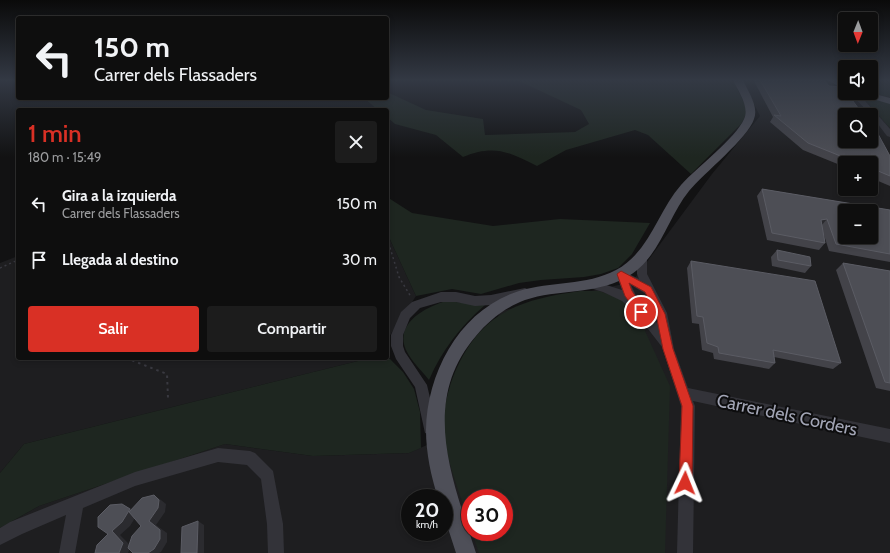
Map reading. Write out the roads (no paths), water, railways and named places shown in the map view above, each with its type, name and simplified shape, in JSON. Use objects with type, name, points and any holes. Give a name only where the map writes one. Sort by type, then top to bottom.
[{"type":"main road","points":[[466,553],[443,482],[436,453],[435,429],[439,392],[442,378],[457,347],[477,322],[491,311],[519,297],[534,292],[591,284],[621,274],[634,266],[642,256],[678,198],[749,120],[751,110],[750,106]]},
{"type":"street","points":[[866,106],[890,134]]},
{"type":"street","points":[[642,256],[642,274],[648,290],[661,314],[668,349],[688,406],[684,514],[686,553]]},
{"type":"street","points":[[621,274],[648,290]]},
{"type":"street","points":[[621,274],[628,293],[668,349]]},
{"type":"street","points":[[591,284],[622,294],[635,303]]},
{"type":"street","points":[[436,453],[421,385],[400,355],[397,335],[405,315],[416,305],[441,297],[456,297],[475,301],[534,292]]},
{"type":"street","name":"Carrer dels Corders","points":[[683,393],[890,436]]},
{"type":"street","points":[[0,537],[16,528],[135,479],[218,455],[250,458],[268,476],[275,524],[276,553]]},
{"type":"street","points":[[67,553],[76,503]]}]
